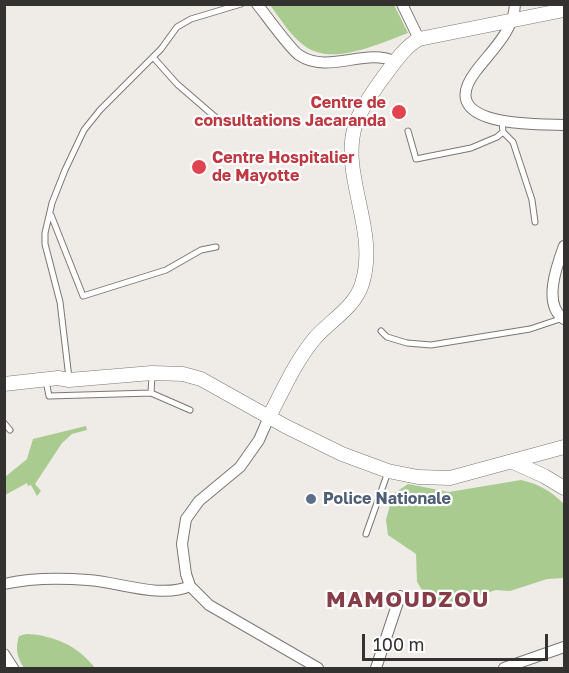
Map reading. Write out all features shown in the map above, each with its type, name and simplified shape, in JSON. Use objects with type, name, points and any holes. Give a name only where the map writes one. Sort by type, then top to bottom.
[{"type":"street","points":[[257,4],[298,55],[315,62],[335,62],[380,56],[396,62]]},
{"type":"street","points":[[402,4],[419,39]]},
{"type":"street","points":[[515,4],[511,21],[495,48],[467,84],[465,95],[470,107],[477,113],[503,126],[564,125]]},
{"type":"street","points":[[318,669],[209,605],[190,586],[182,544],[186,519],[199,501],[240,467],[258,440],[298,362],[315,338],[352,302],[361,286],[366,267],[367,238],[353,167],[353,136],[367,102],[396,62],[409,46],[419,39],[564,10]]},
{"type":"street","points":[[564,246],[555,277],[553,296],[555,310],[564,319]]},
{"type":"street","points":[[6,387],[58,378],[69,380],[152,373],[183,374],[201,379],[342,454],[388,471],[418,477],[450,478],[564,447]]},
{"type":"street","points":[[538,455],[544,476]]},
{"type":"street","points":[[513,462],[544,476],[564,489]]},
{"type":"street","points":[[4,584],[30,580],[89,580],[171,592],[190,586]]},
{"type":"street","points":[[376,669],[400,596]]},
{"type":"street","points":[[504,669],[564,647]]},
{"type":"street","points":[[4,654],[13,669]]},
{"type":"lane","points":[[69,380],[60,302],[45,244],[50,213],[65,170],[84,130],[100,110],[153,57],[177,27],[241,4]]},
{"type":"lane","points":[[153,57],[177,84],[221,122]]},
{"type":"lane","points":[[408,131],[416,159],[471,148],[489,141],[503,126],[513,142],[532,200],[536,222]]},
{"type":"lane","points":[[50,213],[83,296],[166,270],[201,250],[216,247]]},
{"type":"lane","points":[[381,331],[387,337],[407,343],[431,345],[530,328],[564,319]]},
{"type":"lane","points":[[151,393],[152,373]]},
{"type":"lane","points":[[46,379],[49,396],[151,393],[190,410]]},
{"type":"lane","points":[[4,423],[10,430]]},
{"type":"lane","points":[[366,534],[388,471]]},
{"type":"green space","points":[[270,5],[394,5],[408,33],[371,47],[343,54],[317,52],[295,38]]},
{"type":"green space","points":[[86,426],[87,430],[72,434],[62,443],[35,484],[41,491],[37,496],[31,485],[28,486],[27,483],[5,495],[5,477],[27,459],[33,439]]},
{"type":"green space","points":[[521,480],[544,489],[564,504],[564,578],[547,579],[510,591],[496,590],[458,602],[441,604],[424,593],[417,582],[416,554],[388,535],[386,520],[393,494],[408,484],[449,492]]},
{"type":"green space","points":[[26,634],[56,639],[65,643],[95,668],[24,668],[18,656],[17,645],[19,636]]},
{"type":"place","name":"Centre de consultations Jacaranda","points":[[399,112]]},
{"type":"place","name":"Centre Hospitalier de Mayotte","points":[[199,167]]},
{"type":"place","name":"Police Nationale","points":[[311,499]]},
{"type":"district","name":"MAMOUDZOU","points":[[408,600]]}]
